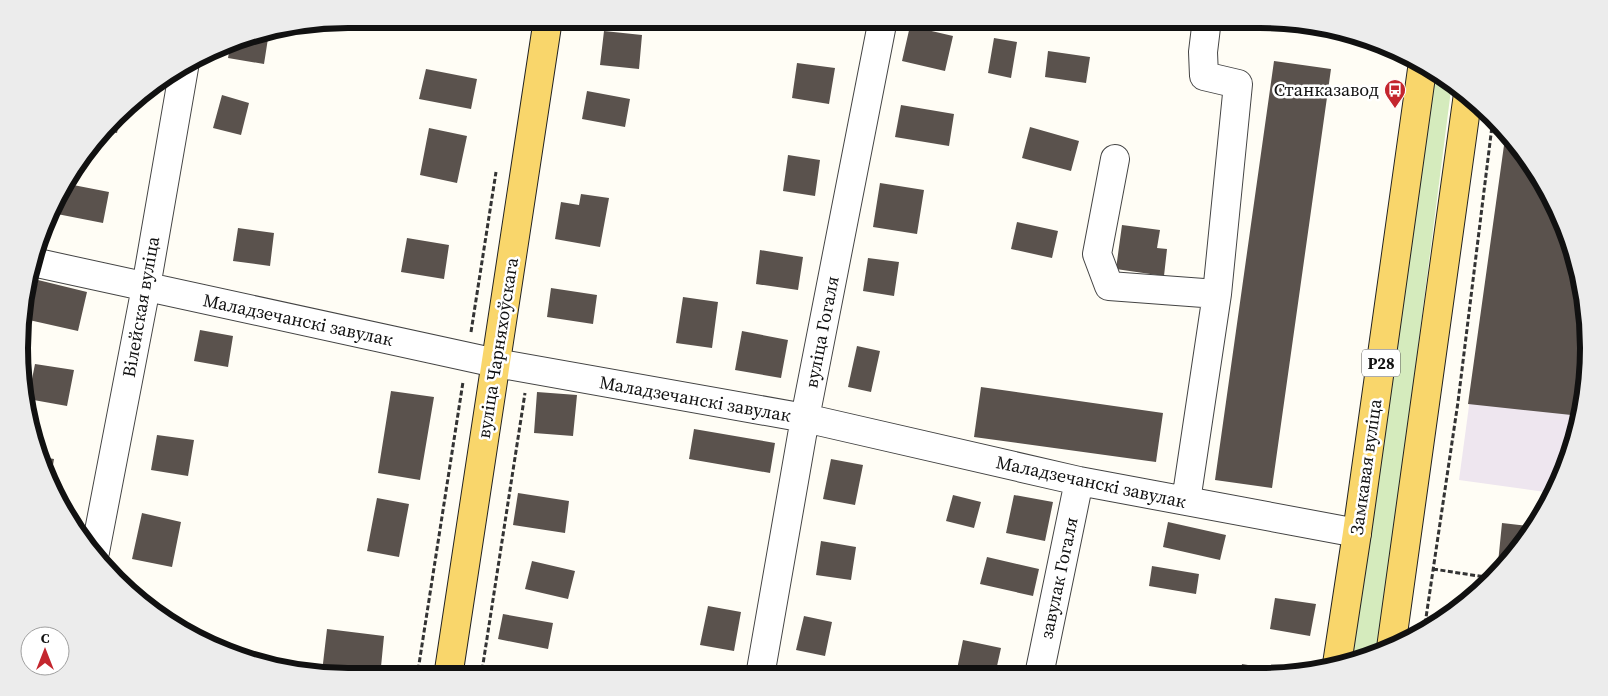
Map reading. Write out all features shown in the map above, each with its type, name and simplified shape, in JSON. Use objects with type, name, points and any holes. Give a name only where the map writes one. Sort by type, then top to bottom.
[{"type":"main road","name":"вуліца Чарняхоўскага","points":[[449,668],[547,28]]},
{"type":"main road","name":"Замкавая вуліца","points":[[1338,659],[1422,71]]},
{"type":"main road","points":[[1391,640],[1467,103]]},
{"type":"street","name":"вуліца Гогаля","points":[[761,668],[805,418],[881,28]]},
{"type":"street","points":[[1186,501],[1217,294],[1238,84],[1204,76],[1203,52],[1206,28]]},
{"type":"street","name":"Вілейская вуліца","points":[[96,546],[146,287],[183,73]]},
{"type":"street","points":[[1115,159],[1097,254],[1109,286],[1217,294]]},
{"type":"street","name":"Маладзечанскі завулак","points":[[39,263],[496,363],[805,418],[1079,481],[1357,533]]},
{"type":"street","name":"завулак Гогаля","points":[[1040,668],[1079,481]]},
{"type":"path","points":[[1425,623],[1458,402],[1492,127]]},
{"type":"path","points":[[418,668],[497,165]]},
{"type":"path","points":[[482,668],[529,369]]},
{"type":"path","points":[[1433,569],[1485,577]]},
{"type":"shaded area","points":[[1505,142],[1538,188],[1556,225],[1570,265],[1580,327],[1578,390],[1570,431],[1556,471],[1546,492],[1459,480]]},
{"type":"green space","points":[[1431,77],[1451,91],[1380,645],[1352,655]]},
{"type":"building","points":[[910,28],[919,28],[953,36],[945,71],[902,61]]},
{"type":"building","points":[[604,31],[642,35],[639,69],[600,65]]},
{"type":"building","points":[[268,37],[264,64],[228,58],[229,50]]},
{"type":"building","points":[[994,38],[1017,42],[1011,78],[988,73]]},
{"type":"building","points":[[1048,51],[1090,57],[1086,83],[1045,77]]},
{"type":"building","points":[[1274,61],[1331,69],[1272,488],[1215,480]]},
{"type":"building","points":[[797,63],[835,68],[829,104],[792,98]]},
{"type":"building","points":[[426,69],[477,79],[471,109],[419,99]]},
{"type":"building","points":[[587,91],[630,99],[625,127],[582,119]]},
{"type":"building","points":[[222,95],[249,103],[241,135],[213,128]]},
{"type":"building","points":[[901,105],[954,114],[949,146],[895,137]]},
{"type":"building","points":[[119,123],[117,133],[111,132]]},
{"type":"building","points":[[1030,127],[1079,141],[1071,171],[1022,158]]},
{"type":"building","points":[[429,128],[467,136],[457,183],[420,175]]},
{"type":"building","points":[[1505,141],[1538,188],[1556,225],[1570,265],[1580,327],[1578,390],[1573,415],[1468,404]]},
{"type":"building","points":[[788,155],[820,160],[815,196],[783,191]]},
{"type":"building","points":[[880,183],[924,190],[917,234],[873,227]]},
{"type":"building","points":[[72,185],[109,192],[103,223],[57,214]]},
{"type":"building","points":[[581,194],[609,198],[600,247],[555,239],[561,202],[579,205]]},
{"type":"building","points":[[1017,222],[1058,231],[1052,258],[1011,249]]},
{"type":"building","points":[[1122,225],[1160,230],[1157,248],[1167,249],[1164,276],[1116,269]]},
{"type":"building","points":[[238,228],[274,233],[270,266],[233,261]]},
{"type":"building","points":[[407,238],[449,245],[444,279],[401,272]]},
{"type":"building","points":[[760,250],[803,257],[798,290],[756,284]]},
{"type":"building","points":[[868,258],[899,262],[894,296],[863,291]]},
{"type":"building","points":[[38,280],[87,292],[78,331],[29,320]]},
{"type":"building","points":[[551,288],[597,295],[593,324],[547,317]]},
{"type":"building","points":[[683,297],[718,302],[712,348],[676,343]]},
{"type":"building","points":[[200,330],[233,336],[228,367],[194,361]]},
{"type":"building","points":[[742,331],[788,340],[781,378],[735,370]]},
{"type":"building","points":[[857,346],[880,351],[871,392],[848,387]]},
{"type":"building","points":[[35,364],[74,370],[67,406],[32,400],[30,389]]},
{"type":"building","points":[[981,387],[1163,413],[1156,462],[974,437]]},
{"type":"building","points":[[391,391],[434,397],[420,480],[378,473]]},
{"type":"building","points":[[537,392],[577,395],[573,436],[534,433]]},
{"type":"building","points":[[694,429],[775,443],[770,473],[689,459]]},
{"type":"building","points":[[157,435],[194,440],[188,476],[151,470]]},
{"type":"building","points":[[47,458],[54,459],[52,471]]},
{"type":"building","points":[[831,459],[863,465],[855,505],[823,499]]},
{"type":"building","points":[[518,493],[569,501],[565,533],[513,525]]},
{"type":"building","points":[[953,495],[981,502],[974,528],[946,521]]},
{"type":"building","points":[[1014,495],[1053,502],[1045,541],[1006,533]]},
{"type":"building","points":[[377,498],[409,504],[399,557],[367,551]]},
{"type":"building","points":[[142,513],[181,522],[172,567],[132,559]]},
{"type":"building","points":[[1168,522],[1226,535],[1220,560],[1163,547]]},
{"type":"building","points":[[1502,523],[1526,526],[1514,543],[1498,562]]},
{"type":"building","points":[[821,541],[856,547],[851,580],[816,575]]},
{"type":"building","points":[[987,557],[1039,569],[1033,596],[980,584]]},
{"type":"building","points":[[532,561],[575,571],[568,599],[525,589]]},
{"type":"building","points":[[1152,566],[1199,574],[1196,594],[1149,586]]},
{"type":"building","points":[[1275,598],[1316,604],[1310,636],[1270,629]]},
{"type":"building","points":[[708,606],[741,612],[734,651],[700,645]]},
{"type":"building","points":[[503,614],[553,623],[548,649],[498,639]]},
{"type":"building","points":[[804,616],[832,622],[825,656],[796,650]]},
{"type":"building","points":[[327,629],[384,636],[381,668],[323,668]]},
{"type":"building","points":[[963,640],[1001,648],[997,668],[957,668]]},
{"type":"building","points":[[1242,664],[1266,668],[1260,668],[1241,668]]},
{"type":"place","name":"Станказавод","points":[[1395,109]]}]
